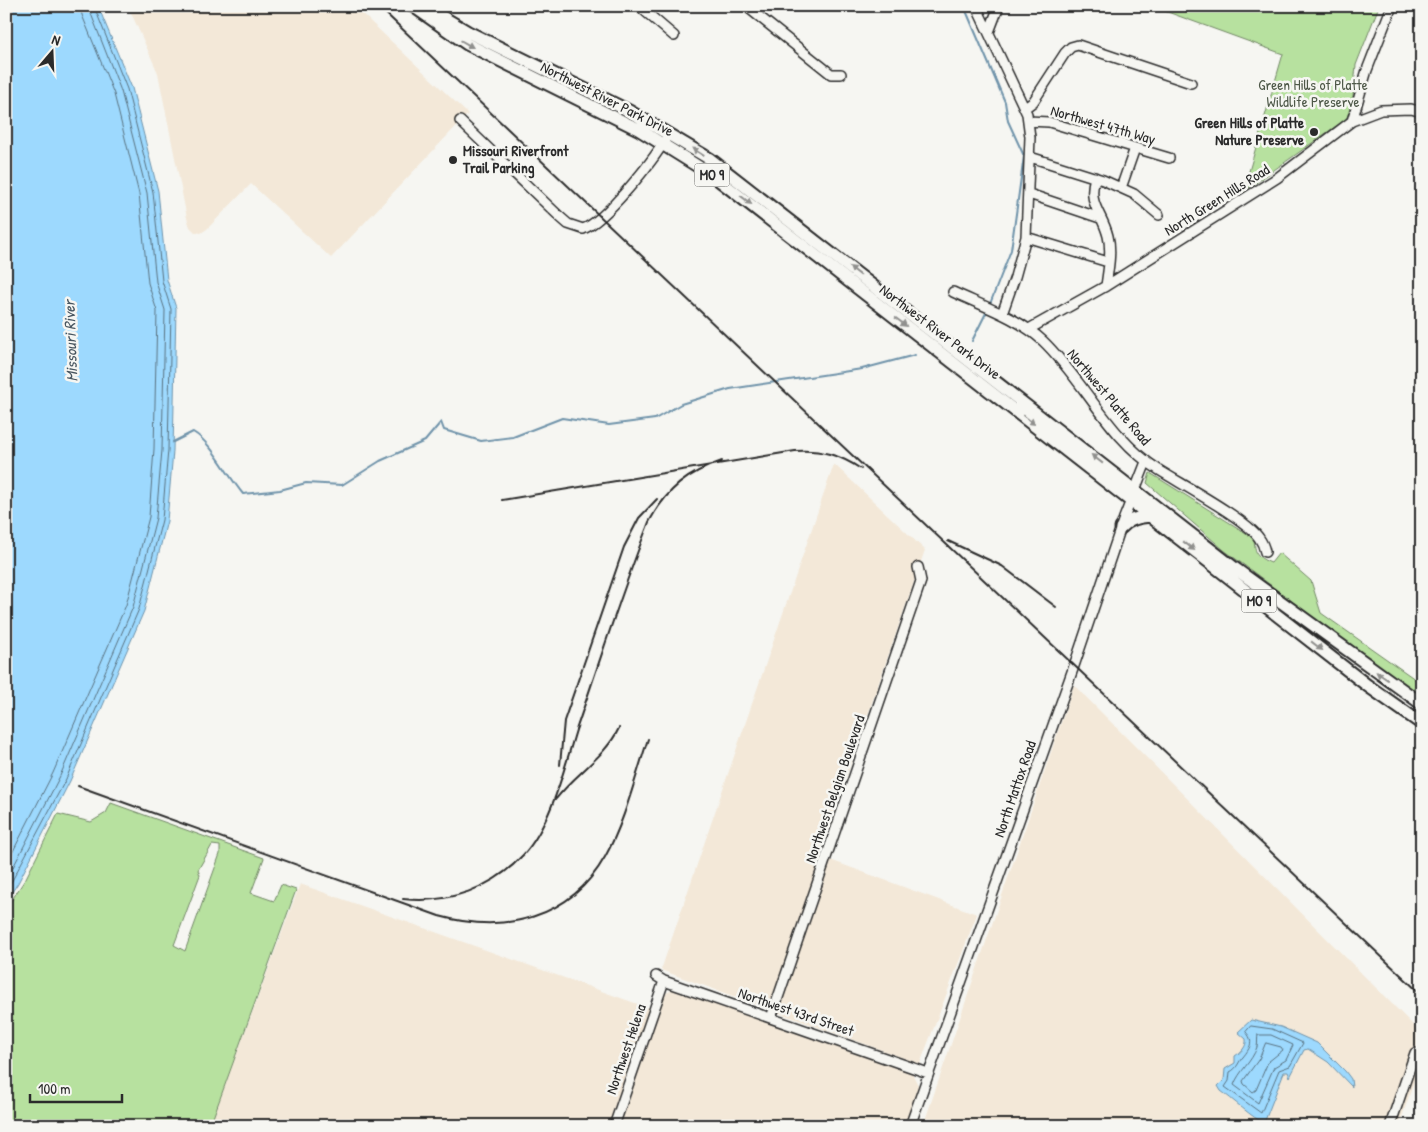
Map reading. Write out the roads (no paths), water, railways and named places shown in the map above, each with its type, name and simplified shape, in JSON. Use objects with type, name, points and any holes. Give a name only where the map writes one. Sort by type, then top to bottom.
[{"type":"main road","name":"Northwest River Park Drive","points":[[413,6],[449,33],[492,58],[666,138],[882,308],[987,381]]},
{"type":"main road","name":"Northwest River Park Drive","points":[[424,6],[468,32],[596,94],[735,178],[890,298],[987,381],[1133,495],[1422,704]]},
{"type":"main road","points":[[882,308],[890,298]]},
{"type":"main road","name":"Northwest River Park Drive","points":[[1133,495],[1151,516],[1368,686],[1422,724]]},
{"type":"main road","points":[[1121,528],[1134,519],[1151,516]]},
{"type":"street","points":[[639,6],[674,36]]},
{"type":"street","points":[[746,6],[831,74],[842,74]]},
{"type":"street","points":[[976,6],[1025,108],[1028,121],[1030,157],[1026,237],[1015,277],[998,313]]},
{"type":"street","points":[[989,32],[999,6]]},
{"type":"street","points":[[1352,121],[1367,70],[1392,6]]},
{"type":"street","points":[[1025,108],[1033,102],[1065,53],[1071,47],[1078,45],[1191,83]]},
{"type":"street","name":"North Green Hills Road","points":[[1032,332],[1277,178],[1352,121],[1381,110],[1422,112]]},
{"type":"street","points":[[460,121],[560,217],[568,224],[583,229],[602,217],[657,154],[666,138]]},
{"type":"street","name":"Northwest 47th Way","points":[[1028,121],[1049,122],[1169,158]]},
{"type":"street","points":[[1121,188],[1135,148]]},
{"type":"street","points":[[1030,157],[1095,177],[1121,188],[1134,194],[1159,215]]},
{"type":"street","points":[[1095,177],[1092,188],[1093,203],[1108,236],[1106,286]]},
{"type":"street","points":[[1029,194],[1100,218]]},
{"type":"street","points":[[1026,237],[1108,262]]},
{"type":"street","name":"Northwest Platte Road","points":[[954,292],[1032,332],[1050,348],[1109,422],[1146,462],[1258,536],[1265,552]]},
{"type":"street","name":"North Mattox Road","points":[[910,1126],[1146,462]]},
{"type":"street","name":"Northwest Belgian Boulevard","points":[[771,1018],[921,581],[918,567]]},
{"type":"street","name":"Northwest 43rd Street","points":[[660,978],[928,1072]]},
{"type":"street","name":"Northwest Helena","points":[[614,1126],[660,978]]},
{"type":"street","points":[[1390,1126],[1415,1052]]},
{"type":"water","name":"Missouri River","points":[[6,6],[98,6],[132,88],[158,191],[167,280],[176,308],[173,451],[167,521],[144,611],[70,781],[18,883],[6,901]]},
{"type":"water","points":[[1251,1020],[1281,1027],[1317,1043],[1345,1071],[1351,1079],[1352,1087],[1328,1062],[1308,1049],[1304,1050],[1290,1077],[1288,1072],[1284,1072],[1264,1123],[1260,1121],[1221,1091],[1218,1086],[1224,1080],[1225,1069],[1235,1063],[1235,1056],[1245,1047],[1246,1039],[1238,1032]]},
{"type":"waterway","points":[[964,6],[1005,102],[1008,121],[1024,156],[1011,250],[990,304]]},
{"type":"waterway","points":[[972,341],[987,311]]},
{"type":"waterway","points":[[173,442],[193,432],[200,437],[213,451],[243,494],[280,490],[306,483],[342,485],[380,461],[425,441],[441,422],[444,430],[481,441],[513,437],[562,418],[609,425],[655,419],[681,404],[730,389],[862,369],[915,355]]},
{"type":"railway","points":[[378,6],[1422,995]]},
{"type":"railway","points":[[502,500],[795,451],[813,451],[830,454],[861,469]]},
{"type":"railway","points":[[403,899],[436,899],[468,892],[498,877],[511,867],[533,843],[556,796],[611,626],[649,522],[663,500],[679,484],[698,471],[722,461]]},
{"type":"railway","points":[[560,765],[564,721],[624,547],[639,518],[657,499]]},
{"type":"railway","points":[[948,541],[1002,566],[1056,607]]},
{"type":"railway","points":[[556,799],[606,747],[619,728]]},
{"type":"railway","points":[[78,786],[439,916],[463,921],[511,922],[533,917],[554,908],[573,895],[590,878],[605,857],[618,829],[648,739]]},
{"type":"place","name":"Green Hills of Platte Nature Preserve","points":[[1314,132]]},
{"type":"place","name":"Missouri Riverfront Trail Parking","points":[[453,160]]},
{"type":"park label","name":"Green Hills of Platte Wildlife Preserve","points":[[1313,94]]}]
